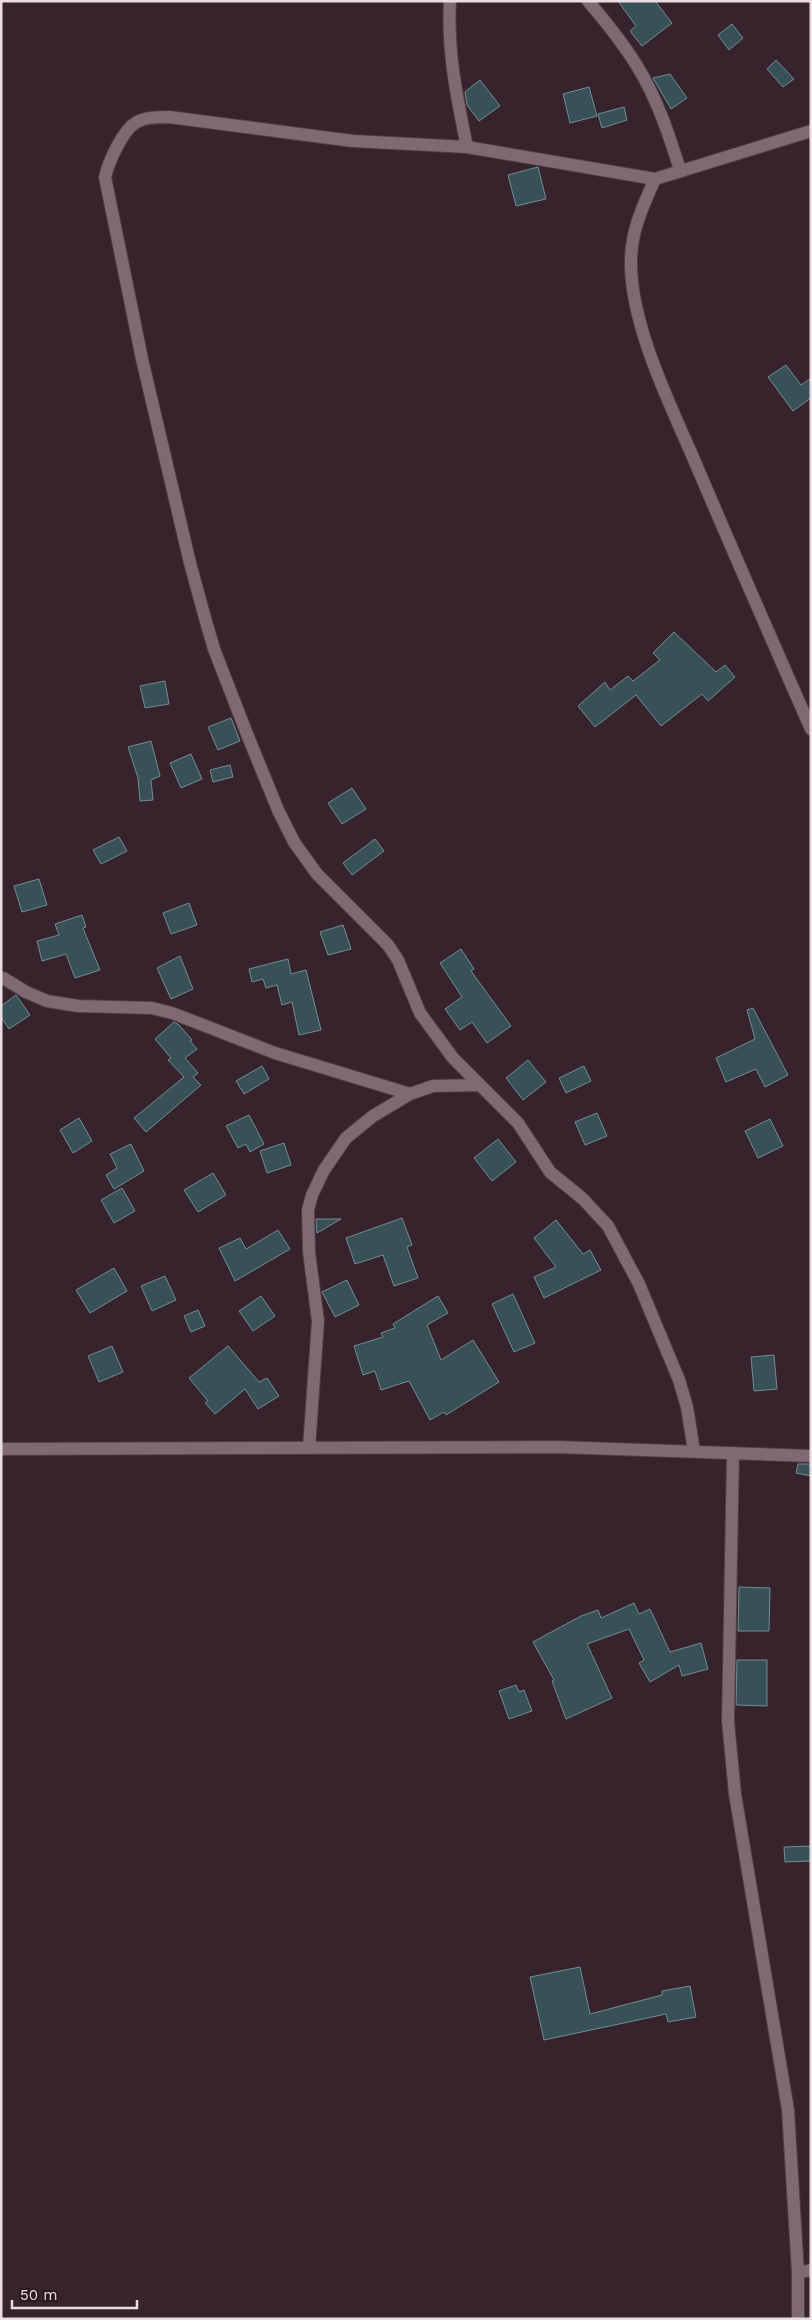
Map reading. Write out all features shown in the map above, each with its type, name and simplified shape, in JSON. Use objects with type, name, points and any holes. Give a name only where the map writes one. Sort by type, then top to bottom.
[{"type":"street","points":[[450,1],[448,28],[454,89],[467,147]]},
{"type":"street","points":[[588,1],[613,31],[638,68],[668,129],[680,170]]},
{"type":"street","points":[[694,1451],[687,1407],[679,1380],[639,1284],[608,1226],[583,1199],[550,1172],[518,1123],[453,1058],[420,1013],[398,960],[388,945],[317,874],[302,853],[278,810],[214,649],[190,563],[142,359],[104,176],[112,155],[136,122],[148,118],[169,116],[353,141],[467,147],[654,179],[811,131]]},
{"type":"street","points":[[654,179],[640,210],[631,246],[631,268],[636,302],[659,377],[763,623],[811,729]]},
{"type":"street","points":[[3,978],[26,992],[47,1000],[78,1006],[152,1008],[172,1013],[275,1053],[410,1094]]},
{"type":"street","points":[[309,1448],[318,1322],[309,1252],[308,1210],[312,1195],[324,1170],[346,1138],[373,1116],[410,1094],[433,1086],[480,1085]]},
{"type":"street","points":[[1,1448],[557,1447],[811,1456]]},
{"type":"street","points":[[733,1453],[728,1721],[735,1794],[788,2110],[798,2273],[798,2319]]},
{"type":"street","points":[[798,2273],[811,2270]]},
{"type":"building","points":[[618,1],[655,1],[672,23],[642,46],[630,31],[636,26]]},
{"type":"building","points":[[732,24],[743,38],[729,50],[718,35]]},
{"type":"building","points":[[776,60],[794,79],[783,87],[767,69]]},
{"type":"building","points":[[670,74],[687,98],[671,109],[653,78]]},
{"type":"building","points":[[480,80],[500,106],[479,121],[467,105],[465,92]]},
{"type":"building","points":[[589,87],[597,116],[570,123],[563,94]]},
{"type":"building","points":[[624,107],[627,120],[602,128],[598,114]]},
{"type":"building","points":[[538,167],[546,199],[516,206],[508,175]]},
{"type":"building","points":[[786,365],[801,385],[811,378],[811,398],[793,411],[768,377]]},
{"type":"building","points":[[674,632],[716,672],[725,665],[735,677],[708,701],[702,694],[661,726],[636,695],[595,727],[578,706],[605,682],[610,690],[628,676],[633,681],[660,660],[653,653]]},
{"type":"building","points":[[165,681],[169,704],[145,708],[140,686]]},
{"type":"building","points":[[231,718],[240,741],[218,750],[208,727]]},
{"type":"building","points":[[151,741],[160,776],[151,780],[153,800],[140,801],[138,778],[128,747]]},
{"type":"building","points":[[191,754],[202,779],[181,788],[170,763]]},
{"type":"building","points":[[230,765],[233,777],[213,782],[210,770]]},
{"type":"building","points":[[352,788],[366,809],[342,824],[328,803]]},
{"type":"building","points":[[119,837],[127,851],[101,864],[93,850]]},
{"type":"building","points":[[375,839],[384,851],[352,875],[343,863]]},
{"type":"building","points":[[39,879],[47,905],[22,912],[14,886]]},
{"type":"building","points":[[189,903],[197,925],[171,934],[163,913]]},
{"type":"building","points":[[82,915],[86,927],[83,928],[100,970],[75,978],[66,954],[42,961],[37,941],[59,935],[55,924]]},
{"type":"building","points":[[343,925],[351,949],[328,955],[320,932]]},
{"type":"building","points":[[461,949],[474,969],[471,971],[511,1026],[487,1043],[472,1022],[460,1030],[445,1009],[462,997],[440,963]]},
{"type":"building","points":[[180,956],[193,989],[171,999],[157,968]]},
{"type":"building","points":[[288,959],[291,974],[306,970],[321,1030],[299,1035],[292,1002],[282,1005],[277,985],[266,988],[263,979],[252,982],[249,969]]},
{"type":"building","points":[[16,995],[30,1015],[9,1029],[1,1017],[1,1006]]},
{"type":"building","points":[[753,1008],[788,1075],[765,1087],[756,1069],[726,1082],[716,1058],[755,1039],[747,1010]]},
{"type":"building","points":[[174,1022],[192,1040],[190,1041],[197,1049],[185,1058],[198,1073],[193,1077],[201,1085],[146,1132],[134,1118],[184,1077],[168,1060],[171,1058],[155,1039]]},
{"type":"building","points":[[528,1060],[546,1082],[523,1100],[506,1078]]},
{"type":"building","points":[[262,1066],[269,1079],[244,1094],[236,1081]]},
{"type":"building","points":[[584,1066],[591,1081],[566,1093],[559,1078]]},
{"type":"building","points":[[597,1113],[607,1136],[585,1145],[575,1122]]},
{"type":"building","points":[[249,1115],[264,1144],[250,1152],[246,1144],[238,1148],[226,1126]]},
{"type":"building","points":[[79,1118],[92,1141],[73,1153],[60,1130]]},
{"type":"building","points":[[770,1119],[783,1146],[758,1158],[745,1131]]},
{"type":"building","points":[[498,1139],[516,1162],[492,1181],[474,1158]]},
{"type":"building","points":[[284,1143],[291,1165],[267,1173],[260,1151]]},
{"type":"building","points":[[131,1144],[144,1171],[114,1189],[106,1175],[117,1168],[110,1154]]},
{"type":"building","points":[[213,1173],[226,1195],[198,1212],[184,1190]]},
{"type":"building","points":[[122,1188],[135,1211],[114,1223],[101,1200]]},
{"type":"building","points":[[402,1218],[412,1245],[407,1247],[418,1278],[394,1286],[383,1255],[355,1264],[346,1238]]},
{"type":"building","points":[[316,1219],[341,1219],[317,1233]]},
{"type":"building","points":[[556,1220],[583,1254],[590,1250],[601,1270],[544,1298],[534,1277],[556,1267],[534,1238]]},
{"type":"building","points":[[278,1230],[290,1249],[235,1281],[219,1248],[240,1238],[246,1249]]},
{"type":"building","points":[[114,1268],[127,1291],[90,1313],[76,1290]]},
{"type":"building","points":[[165,1276],[176,1300],[152,1311],[141,1286]]},
{"type":"building","points":[[347,1280],[359,1305],[335,1317],[322,1292]]},
{"type":"building","points":[[513,1294],[535,1343],[514,1352],[492,1304]]},
{"type":"building","points":[[261,1296],[275,1316],[253,1331],[239,1311]]},
{"type":"building","points":[[438,1296],[448,1313],[427,1325],[441,1360],[473,1340],[499,1382],[446,1415],[444,1412],[430,1420],[409,1381],[381,1390],[375,1371],[363,1375],[354,1346],[383,1337],[381,1333],[395,1328],[393,1324]]},
{"type":"building","points":[[198,1310],[205,1326],[191,1332],[184,1316]]},
{"type":"building","points":[[112,1346],[123,1372],[99,1382],[88,1356]]},
{"type":"building","points":[[228,1346],[259,1382],[267,1378],[279,1396],[258,1409],[245,1389],[215,1414],[205,1403],[208,1401],[189,1378]]},
{"type":"building","points":[[774,1355],[777,1389],[754,1391],[751,1357]]},
{"type":"building","points":[[798,1464],[811,1464],[811,1476],[796,1473]]},
{"type":"building","points":[[739,1587],[770,1588],[769,1631],[738,1631]]},
{"type":"building","points":[[634,1603],[639,1614],[650,1609],[670,1652],[701,1643],[708,1669],[682,1676],[679,1665],[650,1682],[639,1663],[644,1660],[629,1629],[587,1644],[612,1698],[566,1719],[552,1681],[554,1680],[533,1642],[581,1616],[598,1610],[601,1618]]},
{"type":"building","points":[[737,1660],[767,1660],[767,1706],[736,1705]]},
{"type":"building","points":[[516,1685],[519,1692],[524,1690],[532,1711],[509,1719],[499,1691]]},
{"type":"building","points":[[811,1846],[811,1861],[785,1862],[784,1847]]},
{"type":"building","points":[[580,1967],[590,2014],[662,1995],[662,1991],[690,1986],[696,2017],[668,2022],[666,2014],[544,2040],[530,1977]]}]
